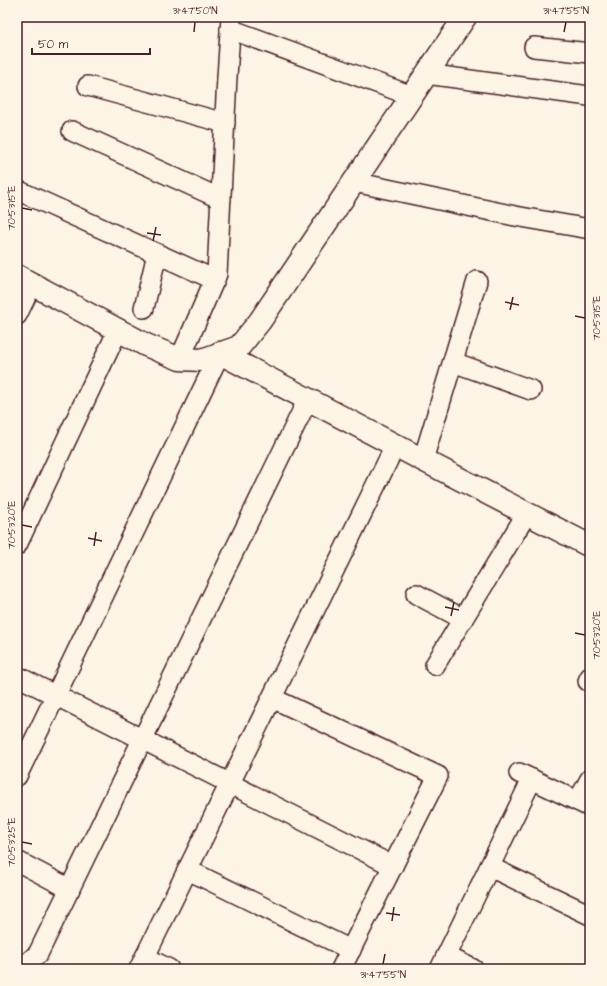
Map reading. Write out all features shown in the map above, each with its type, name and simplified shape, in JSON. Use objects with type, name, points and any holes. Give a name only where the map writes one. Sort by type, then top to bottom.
[{"type":"street","points":[[17,315],[24,280],[146,345],[180,359],[202,360],[239,347],[260,321],[465,17]]},
{"type":"street","points":[[180,359],[217,274],[230,20],[412,96]]},
{"type":"street","points":[[534,47],[590,53]]},
{"type":"street","points":[[426,74],[590,96]]},
{"type":"street","points":[[88,86],[225,123]]},
{"type":"street","points":[[72,131],[221,199]]},
{"type":"street","points":[[354,182],[515,216],[590,229]]},
{"type":"street","points":[[17,190],[215,280]]},
{"type":"street","points":[[144,308],[157,254]]},
{"type":"street","points":[[423,460],[477,281]]},
{"type":"street","points":[[17,545],[118,330]]},
{"type":"street","points":[[220,353],[395,446],[590,546]]},
{"type":"street","points":[[17,776],[220,353]]},
{"type":"street","points":[[453,362],[532,390]]},
{"type":"street","points":[[20,969],[38,954],[308,400]]},
{"type":"street","points":[[170,969],[142,963],[395,446]]},
{"type":"street","points":[[435,664],[527,513]]},
{"type":"street","points":[[416,594],[463,619]]},
{"type":"street","points":[[17,676],[393,866]]},
{"type":"street","points":[[272,698],[438,776],[341,969]]},
{"type":"street","points":[[473,969],[443,963],[490,867],[525,776],[584,804],[590,779]]},
{"type":"street","points":[[17,861],[70,889]]},
{"type":"street","points":[[490,867],[590,915]]},
{"type":"street","points":[[188,870],[351,950]]}]
